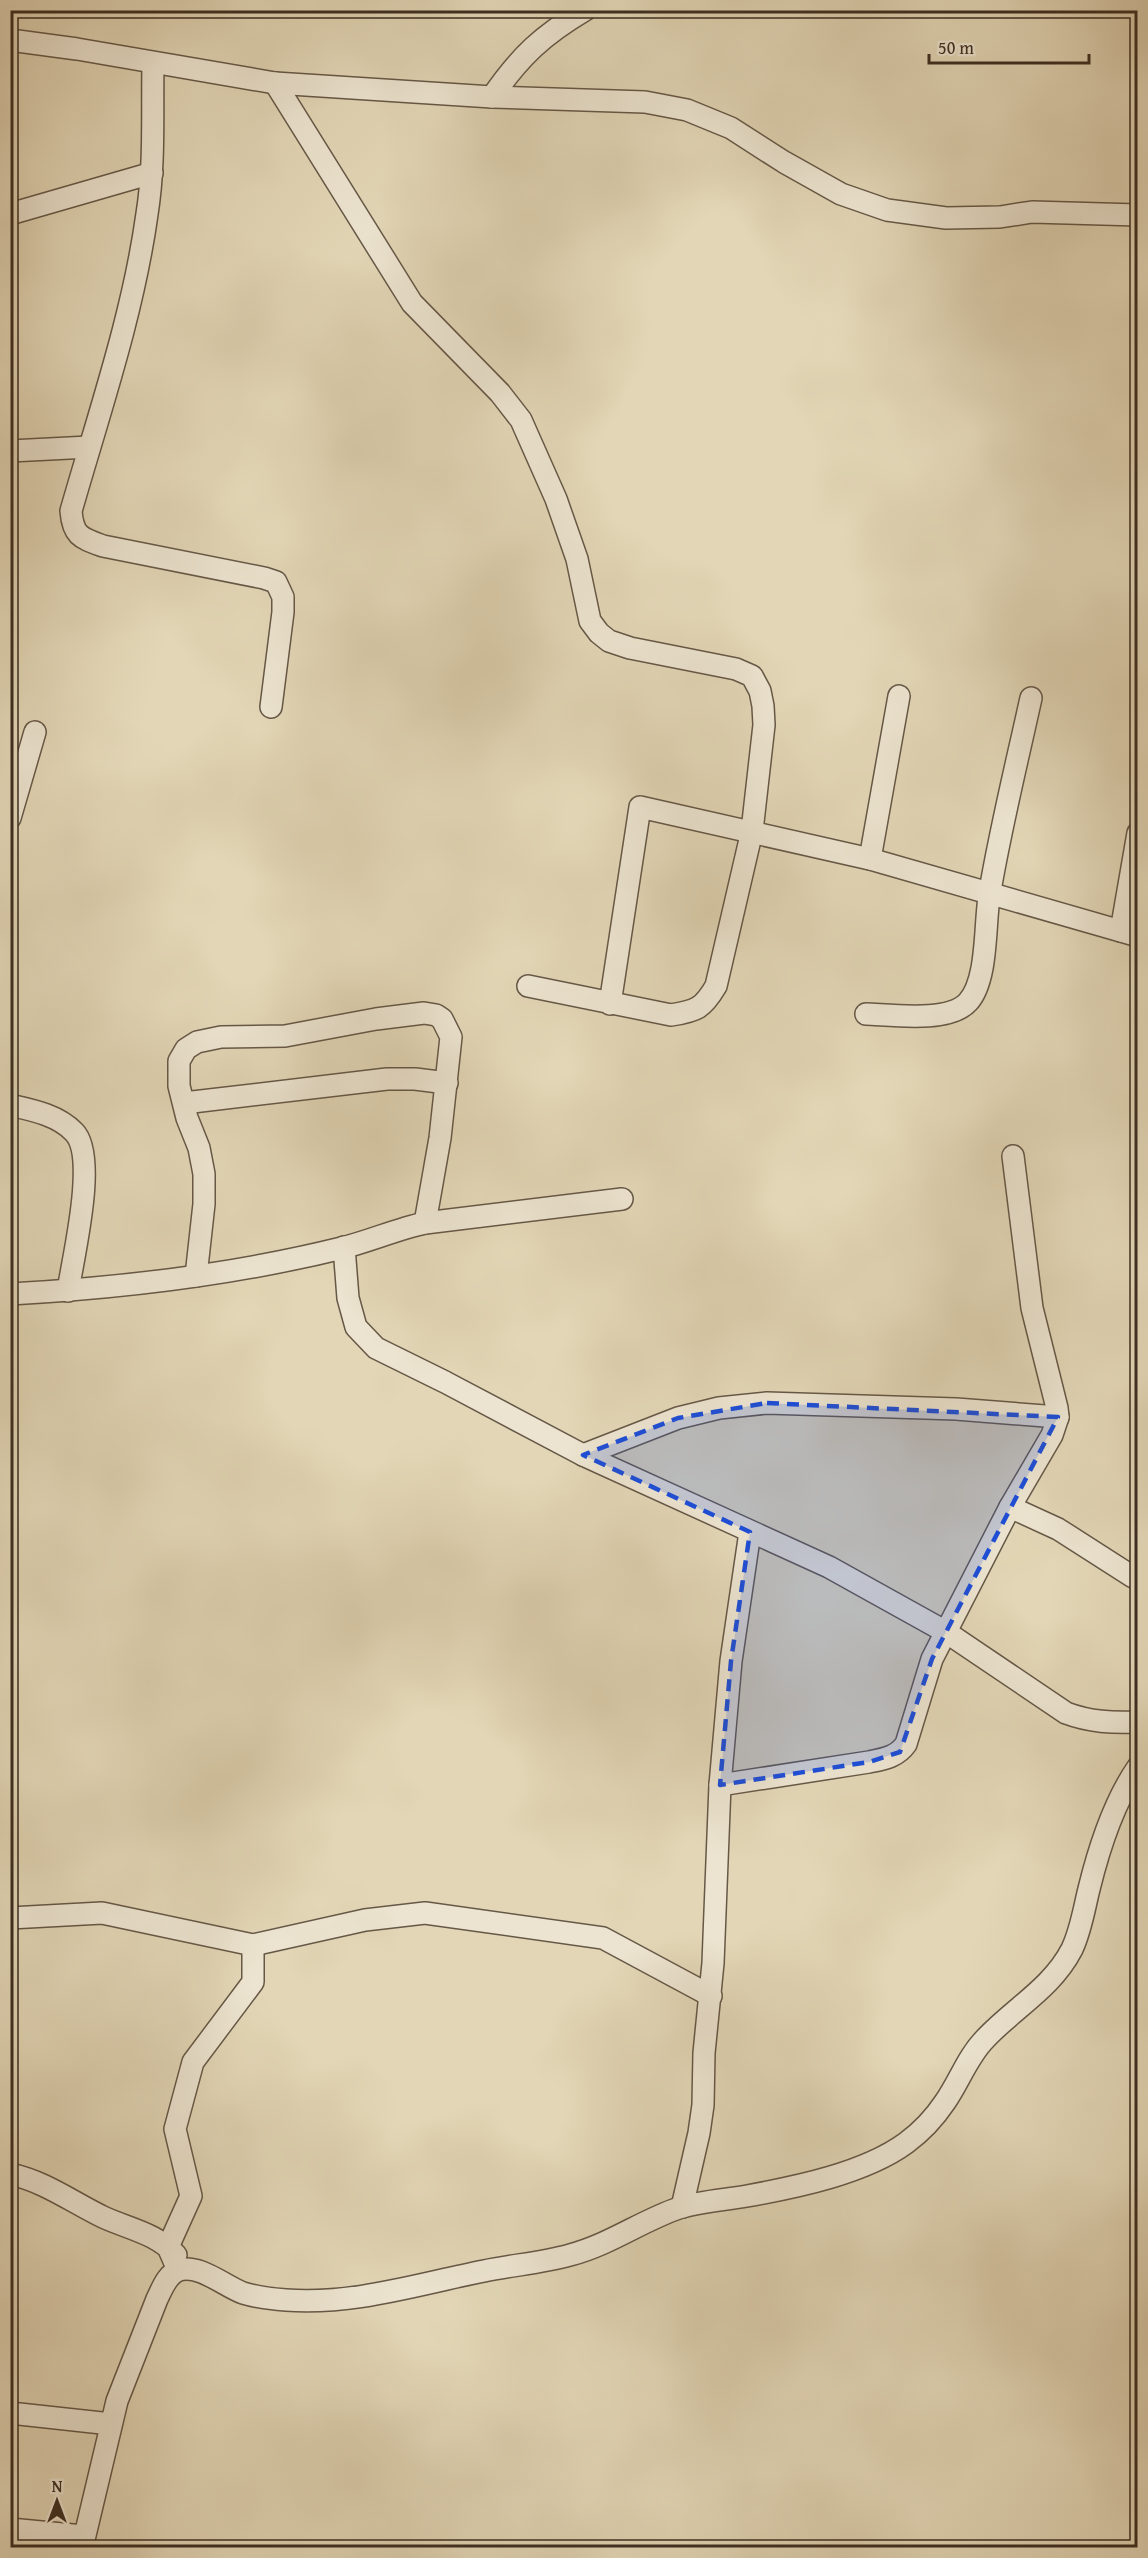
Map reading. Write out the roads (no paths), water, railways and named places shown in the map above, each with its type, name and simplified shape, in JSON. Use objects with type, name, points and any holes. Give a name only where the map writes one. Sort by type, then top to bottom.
[{"type":"street","points":[[492,97],[513,66],[536,43],[585,10]]},
{"type":"street","points":[[10,40],[77,49],[275,83],[492,97],[645,102],[687,110],[731,128],[784,162],[841,194],[888,210],[911,215],[946,218],[1000,217],[1032,212],[1137,215]]},
{"type":"street","points":[[153,63],[152,173],[147,215],[131,298],[70,511],[73,527],[79,536],[103,546],[276,582],[283,597],[283,612],[271,707]]},
{"type":"street","points":[[275,83],[412,303],[500,393],[521,420],[556,499],[577,559],[590,621],[598,633],[609,641],[630,648],[736,669],[752,676],[760,691],[764,725],[752,831],[716,986],[706,1003],[693,1012],[671,1016],[528,986]]},
{"type":"street","points":[[10,214],[152,173]]},
{"type":"street","points":[[10,451],[89,447]]},
{"type":"street","points":[[870,859],[899,696]]},
{"type":"street","points":[[866,1014],[936,1015],[954,1012],[968,1002],[976,986],[984,954],[989,893],[1031,698]]},
{"type":"street","points":[[10,818],[35,732]]},
{"type":"street","points":[[610,1004],[640,807],[870,859],[1129,933],[1137,833]]},
{"type":"street","points":[[196,1276],[204,1204],[204,1174],[199,1148],[179,1086],[179,1061],[186,1049],[197,1042],[221,1036],[285,1036],[376,1019],[424,1013],[436,1015],[442,1019],[451,1036],[440,1138],[425,1223]]},
{"type":"street","points":[[184,1103],[387,1079],[415,1079],[447,1083]]},
{"type":"street","points":[[10,1105],[59,1120],[75,1132],[84,1150],[86,1176],[68,1291]]},
{"type":"street","points":[[720,1785],[869,1762],[888,1758],[900,1752],[906,1744],[932,1659],[1010,1507],[1052,1435],[1058,1417],[1054,1392],[1032,1308],[1013,1156]]},
{"type":"street","points":[[10,1294],[68,1291],[226,1272],[344,1248],[394,1230],[425,1223],[622,1199]]},
{"type":"street","points":[[344,1248],[348,1298],[356,1327],[376,1348],[583,1455],[829,1567],[946,1632],[1066,1713],[1085,1720],[1114,1723],[1137,1722]]},
{"type":"street","points":[[583,1455],[678,1418],[719,1408],[767,1403],[944,1409],[1058,1417]]},
{"type":"street","points":[[1010,1507],[1058,1529],[1133,1577]]},
{"type":"street","points":[[682,2207],[703,2105],[704,2054],[711,1996],[720,1785],[731,1661],[750,1532]]},
{"type":"street","points":[[10,2174],[57,2191],[104,2217],[153,2236],[168,2247],[183,2270],[246,2294],[268,2298],[323,2300],[360,2298],[488,2270],[566,2257],[600,2247],[656,2217],[682,2207],[763,2193],[824,2178],[880,2159],[906,2143],[925,2127],[944,2103],[980,2044],[1038,1993],[1057,1972],[1072,1950],[1082,1924],[1099,1851],[1120,1800],[1137,1767]]},
{"type":"street","points":[[10,1918],[102,1913],[253,1945],[365,1920],[425,1913],[603,1938],[711,1996]]},
{"type":"street","points":[[168,2247],[191,2196],[175,2129],[193,2062],[253,1982],[253,1945]]},
{"type":"street","points":[[10,2529],[83,2542],[117,2401],[165,2283],[183,2270]]},
{"type":"street","points":[[10,2413],[111,2424]]}]
